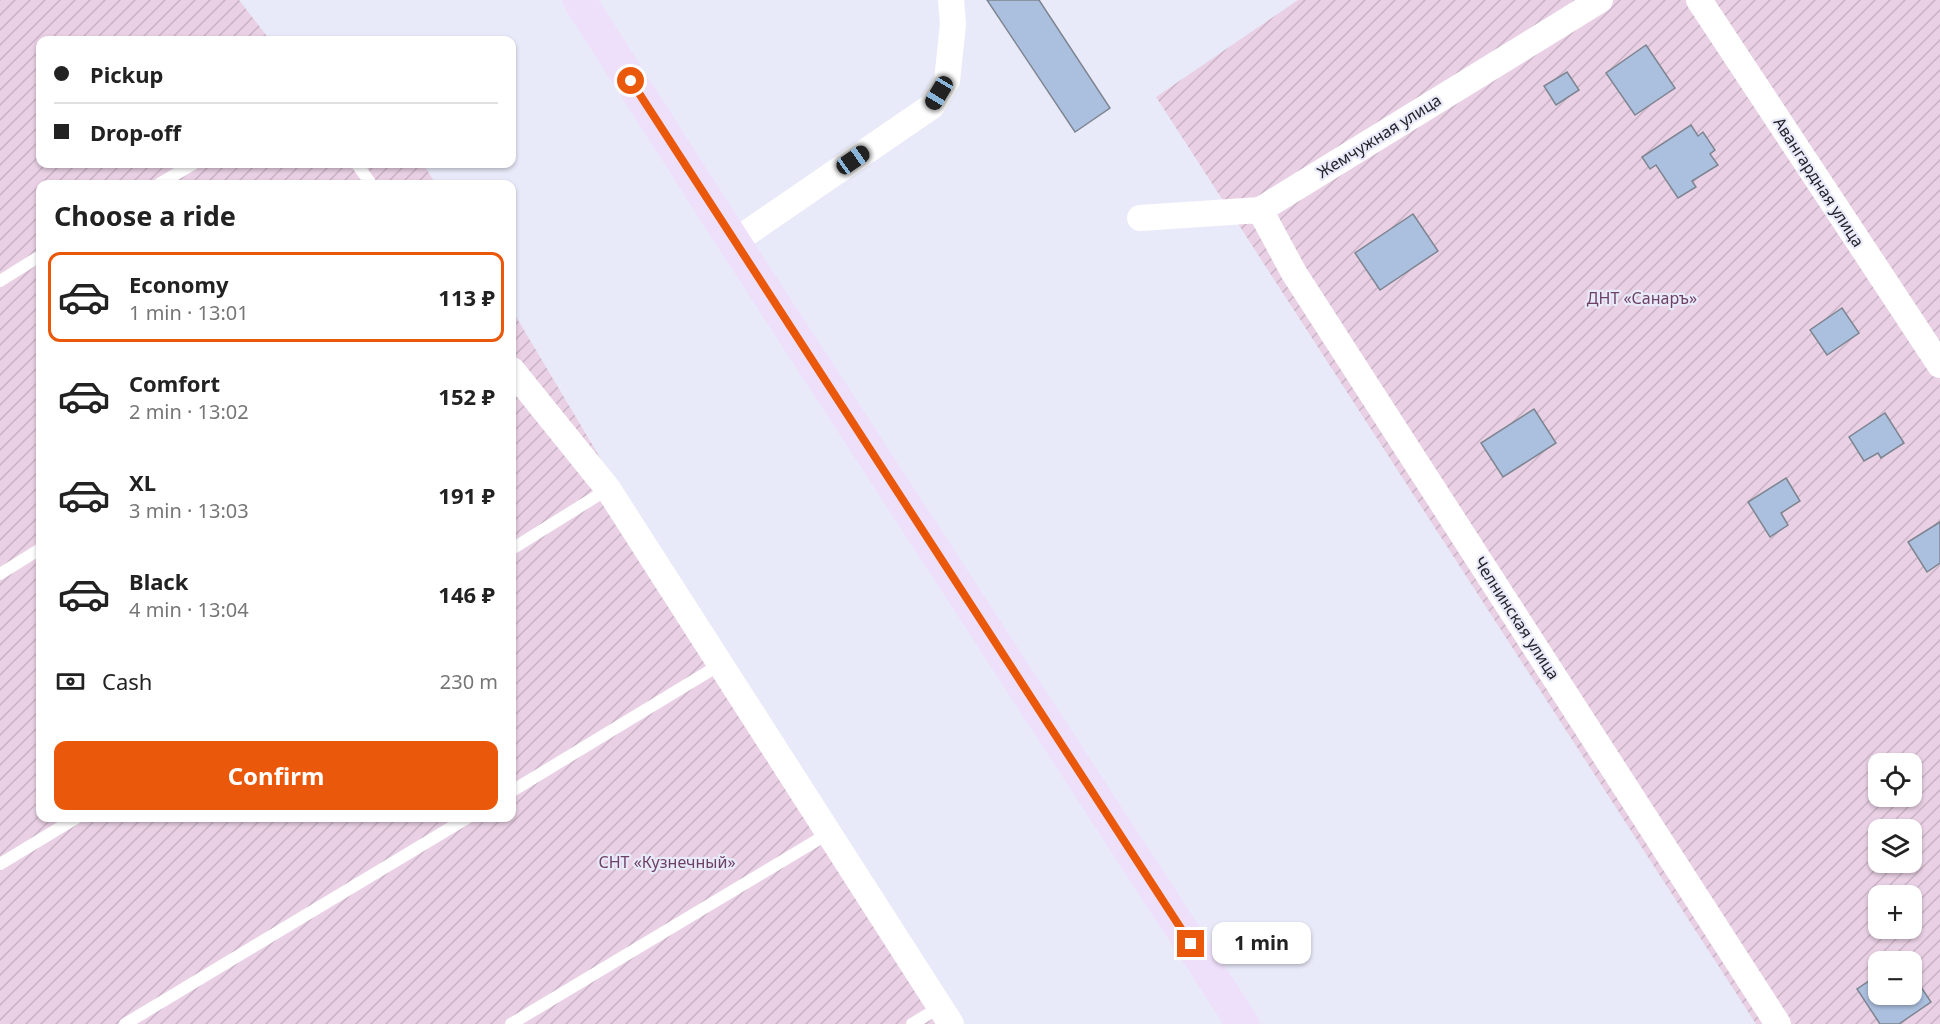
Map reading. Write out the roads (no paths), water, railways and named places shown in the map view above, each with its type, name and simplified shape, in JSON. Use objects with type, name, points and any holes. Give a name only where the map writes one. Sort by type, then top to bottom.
[{"type":"main road","points":[[579,0],[1243,1024]]},
{"type":"street","points":[[734,242],[932,106],[947,81],[953,24],[951,0]]},
{"type":"street","name":"Жемчужная улица","points":[[1140,218],[1260,210],[1600,0]]},
{"type":"street","name":"Авангардная улица","points":[[1699,0],[1940,365]]},
{"type":"street","name":"Челнинская улица","points":[[1260,210],[1294,273],[1778,1024]]},
{"type":"street","points":[[516,375],[608,489],[946,1016]]},
{"type":"lane","points":[[166,180],[186,168]]},
{"type":"lane","points":[[0,281],[36,258]]},
{"type":"lane","points":[[516,546],[608,489]]},
{"type":"lane","points":[[0,574],[36,552]]},
{"type":"lane","points":[[516,789],[721,664]]},
{"type":"lane","points":[[0,864],[69,822]]},
{"type":"lane","points":[[125,1024],[460,822]]},
{"type":"lane","points":[[511,1024],[829,833]]},
{"type":"lane","points":[[912,1024],[946,1016]]},
{"type":"park label","name":"ДНТ «Санаръ»","points":[[1642,298]]},
{"type":"park label","name":"СНТ «Кузнечный»","points":[[667,862]]}]
